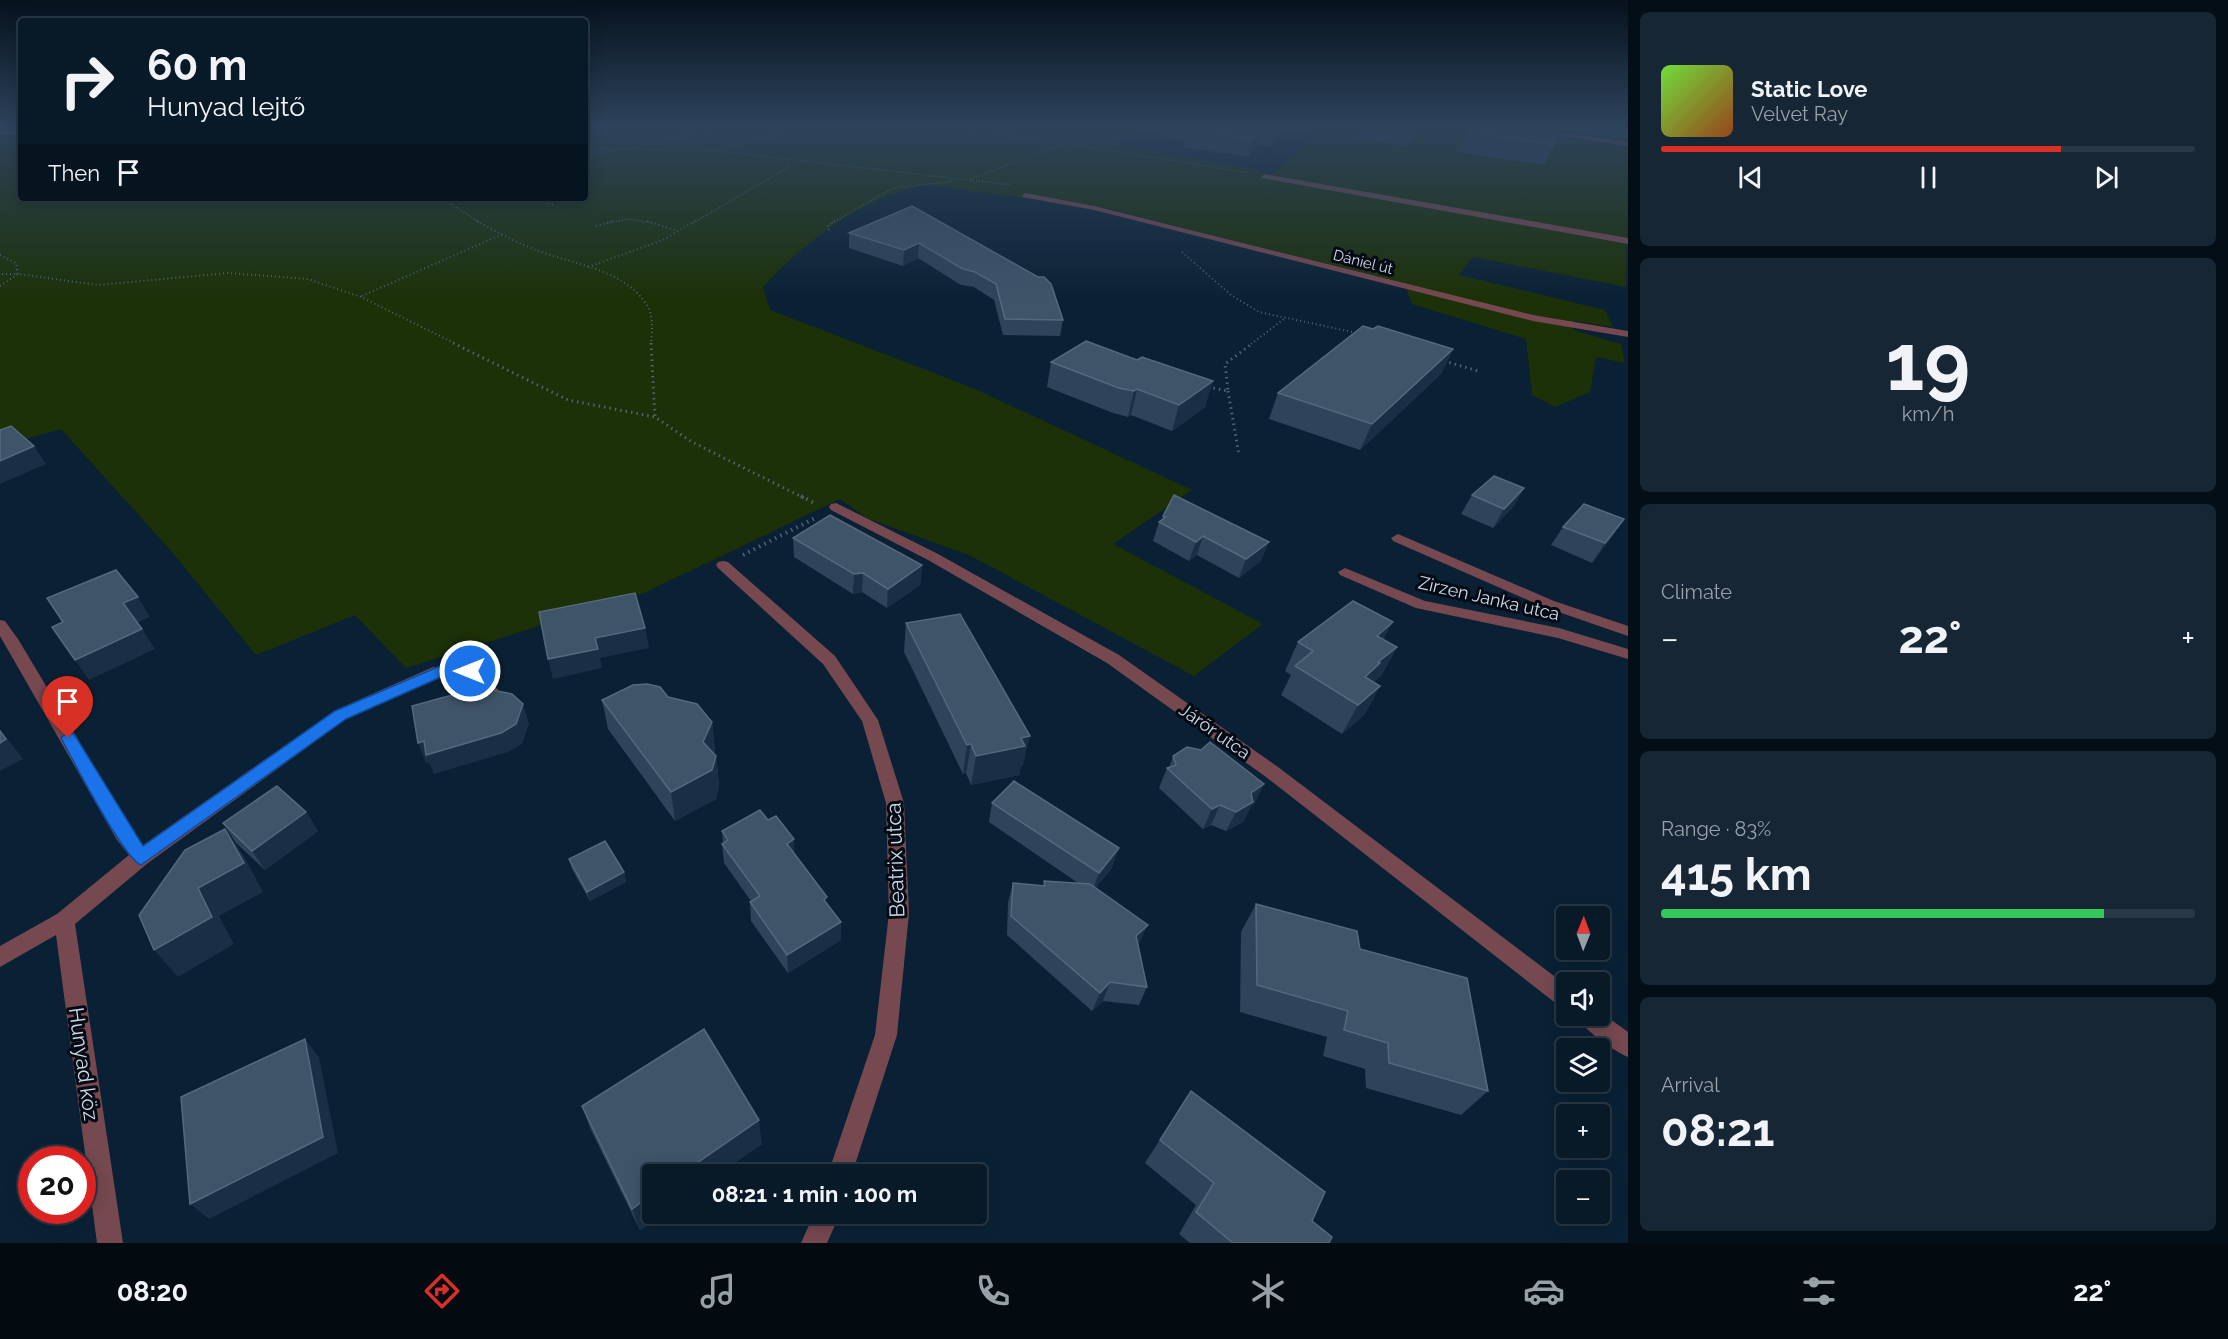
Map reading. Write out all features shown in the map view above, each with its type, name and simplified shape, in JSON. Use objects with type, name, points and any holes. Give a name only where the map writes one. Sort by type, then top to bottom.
[{"type":"street","points":[[1309,184],[1628,241]]},
{"type":"street","name":"Dániel út","points":[[1025,195],[1094,208],[1533,318],[1628,334]]},
{"type":"street","name":"Járőr utca","points":[[836,507],[933,557],[1113,660],[1272,772],[1556,990]]},
{"type":"street","name":"Zirzen Janka utca","points":[[1398,538],[1549,604],[1628,631]]},
{"type":"street","name":"Beatrix utca","points":[[723,566],[829,660],[870,720],[895,803],[899,913],[886,1035],[843,1164]]},
{"type":"street","name":"Zirzen Janka utca","points":[[1345,572],[1421,605],[1559,633],[1628,654]]},
{"type":"street","points":[[0,625],[13,643],[124,834],[141,857]]},
{"type":"street","points":[[0,957],[64,920],[141,857],[340,715],[440,671],[470,671],[506,705]]},
{"type":"street","name":"Hunyad köz","points":[[64,920],[110,1243]]},
{"type":"street","points":[[1601,1026],[1628,1046]]},
{"type":"street","points":[[814,1243],[823,1224]]},
{"type":"path","points":[[588,267],[663,240],[760,184]]},
{"type":"path","points":[[829,230],[828,225],[893,188],[916,184]]},
{"type":"path","points":[[1001,184],[1018,186]]},
{"type":"path","points":[[452,201],[452,204],[474,222],[505,233],[536,249],[588,267],[625,285],[647,304],[652,328],[651,357],[655,417]]},
{"type":"path","points":[[539,201],[553,205]]},
{"type":"path","points":[[596,226],[621,218],[646,220],[679,232]]},
{"type":"path","points":[[361,297],[505,233]]},
{"type":"path","points":[[1182,252],[1245,305],[1259,312],[1365,335]]},
{"type":"path","points":[[0,255],[16,263],[18,274]]},
{"type":"path","points":[[0,274],[18,274],[98,285],[228,273],[308,279],[361,297],[568,400],[655,417],[693,442],[811,503],[836,507]]},
{"type":"path","points":[[0,286],[18,274]]},
{"type":"path","points":[[1239,455],[1225,364],[1285,319]]},
{"type":"path","points":[[1444,361],[1478,371]]},
{"type":"path","points":[[1200,384],[1228,391]]},
{"type":"path","points":[[723,566],[836,507]]},
{"type":"green space","points":[[0,184],[18,184],[18,201],[588,201],[588,184],[1627,184],[1626,287],[1473,257],[1459,275],[1605,310],[1613,327],[1574,321],[1573,330],[1621,344],[1625,363],[1596,357],[1590,392],[1555,407],[1532,395],[1526,339],[1412,304],[1404,283],[1109,209],[928,185],[905,190],[882,198],[838,222],[798,253],[763,287],[770,310],[973,388],[1192,490],[1113,544],[1263,624],[1194,676],[971,556],[867,518],[840,499],[644,593],[406,668],[355,615],[256,655],[172,552],[61,429],[0,446]]},
{"type":"building","points":[[912,206],[1038,277],[1044,277],[1051,284],[1063,320],[1005,319],[996,284],[975,272],[963,269],[919,243],[904,250],[849,233]]},
{"type":"building","points":[[1363,326],[1373,329],[1378,326],[1453,349],[1372,424],[1278,393]]},
{"type":"building","points":[[1086,341],[1137,360],[1142,357],[1213,381],[1179,405],[1137,389],[1134,391],[1119,388],[1051,362]]},
{"type":"building","points":[[11,426],[34,446],[0,461],[0,430]]},
{"type":"building","points":[[1494,476],[1524,488],[1504,509],[1472,495]]},
{"type":"building","points":[[1174,495],[1269,542],[1246,559],[1203,536],[1196,542],[1159,522],[1166,517],[1163,516]]},
{"type":"building","points":[[1584,504],[1624,519],[1605,543],[1563,527]]},
{"type":"building","points":[[830,515],[922,565],[888,589],[863,573],[854,574],[793,538]]},
{"type":"building","points":[[116,570],[138,597],[123,603],[142,629],[75,660],[52,627],[63,622],[47,598]]},
{"type":"building","points":[[635,593],[645,628],[595,638],[598,649],[548,659],[539,612]]},
{"type":"building","points":[[1353,601],[1393,622],[1377,636],[1397,647],[1378,662],[1380,663],[1365,677],[1380,686],[1358,705],[1295,666],[1313,651],[1298,642]]},
{"type":"building","points":[[960,614],[1030,736],[1021,738],[1025,746],[976,756],[971,744],[967,745],[906,623]]},
{"type":"building","points":[[647,684],[660,687],[668,697],[697,704],[712,722],[703,742],[716,756],[712,770],[671,792],[602,700],[633,685]]},
{"type":"building","points":[[492,690],[512,694],[523,704],[516,724],[501,733],[426,755],[424,741],[418,743],[412,706],[463,692]]},
{"type":"building","points":[[0,731],[6,739],[0,743]]},
{"type":"building","points":[[1210,742],[1264,784],[1251,793],[1253,802],[1236,812],[1220,805],[1212,809],[1167,768],[1176,765],[1173,756],[1187,747],[1201,750]]},
{"type":"building","points":[[1014,781],[1119,848],[1099,873],[992,803]]},
{"type":"building","points":[[277,786],[306,812],[252,851],[223,823]]},
{"type":"building","points":[[760,810],[768,820],[776,816],[794,839],[787,844],[827,897],[824,900],[841,922],[787,955],[750,902],[760,896],[722,844],[728,840],[722,831]]},
{"type":"building","points":[[225,829],[244,863],[198,888],[212,917],[154,950],[139,915],[185,850]]},
{"type":"building","points":[[605,841],[624,872],[587,892],[569,859]]},
{"type":"building","points":[[1044,881],[1090,884],[1148,925],[1136,936],[1147,987],[1110,982],[1100,993],[1011,916],[1013,883],[1045,886]]},
{"type":"building","points":[[1256,904],[1357,931],[1360,949],[1467,978],[1488,1091],[1389,1063],[1388,1043],[1344,1030],[1348,1011],[1257,985]]},
{"type":"building","points":[[704,1029],[759,1120],[695,1164],[642,1164],[642,1202],[632,1209],[582,1106]]},
{"type":"building","points":[[305,1039],[323,1137],[190,1204],[181,1097]]},
{"type":"building","points":[[1191,1091],[1325,1192],[1312,1221],[1332,1237],[1329,1243],[1233,1243],[1196,1212],[1214,1183],[1160,1140]]},
{"type":"route","points":[[68,738],[124,834],[141,857],[340,715],[440,671],[470,671]]}]
